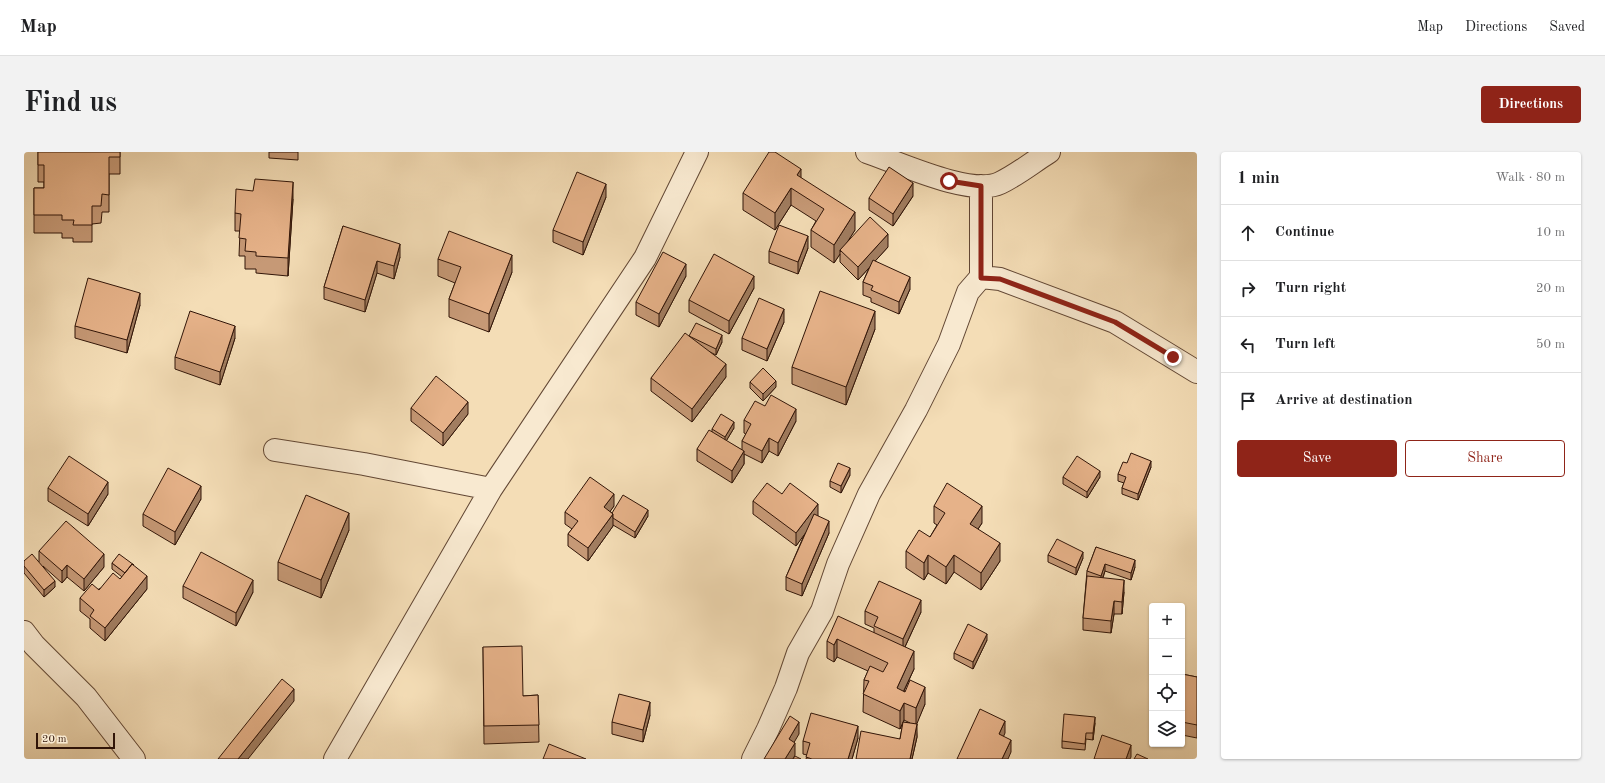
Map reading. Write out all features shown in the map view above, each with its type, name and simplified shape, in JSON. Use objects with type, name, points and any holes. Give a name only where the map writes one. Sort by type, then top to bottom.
[{"type":"street","points":[[335,759],[491,489],[646,258],[697,152]]},
{"type":"street","points":[[867,152],[949,181],[981,186],[998,184],[1049,152]]},
{"type":"street","points":[[753,759],[772,722],[798,653],[822,611],[838,564],[869,494],[916,410],[949,344],[968,292],[981,278],[981,186]]},
{"type":"street","points":[[981,278],[1000,279],[1115,322],[1197,372]]},
{"type":"street","points":[[276,450],[364,464],[491,489]]},
{"type":"street","points":[[24,632],[34,645],[86,698],[134,759]]},
{"type":"building","points":[[38,152],[120,152],[120,157],[109,157],[109,195],[102,194],[101,206],[92,206],[92,225],[73,225],[74,220],[62,220],[62,215],[34,215],[34,188],[44,188],[44,165],[38,165]]},
{"type":"building","points":[[769,152],[775,152],[801,169],[797,175],[855,212],[834,245],[811,230],[824,209],[791,188],[775,213],[743,193]]},
{"type":"building","points":[[889,167],[913,183],[893,214],[869,198]]},
{"type":"building","points":[[577,172],[606,184],[583,242],[553,230]]},
{"type":"building","points":[[255,179],[293,182],[288,258],[256,256],[256,252],[245,251],[246,239],[239,238],[241,214],[235,213],[236,189],[253,191]]},
{"type":"building","points":[[870,217],[888,234],[858,267],[840,250]]},
{"type":"building","points":[[779,225],[808,236],[798,262],[769,251]]},
{"type":"building","points":[[343,226],[400,244],[394,266],[377,261],[365,300],[324,287]]},
{"type":"building","points":[[449,231],[512,255],[489,314],[449,299],[461,267],[438,259]]},
{"type":"building","points":[[663,252],[686,264],[659,314],[636,302]]},
{"type":"building","points":[[714,254],[754,276],[729,321],[689,300]]},
{"type":"building","points":[[873,260],[910,277],[899,302],[871,290],[873,286],[863,282]]},
{"type":"building","points":[[88,278],[140,293],[127,340],[75,326]]},
{"type":"building","points":[[820,291],[875,311],[846,387],[792,367]]},
{"type":"building","points":[[759,298],[784,309],[767,349],[742,338]]},
{"type":"building","points":[[190,311],[235,326],[220,372],[175,357]]},
{"type":"building","points":[[696,323],[722,335],[716,349],[689,336]]},
{"type":"building","points":[[685,333],[726,364],[692,409],[651,378]]},
{"type":"building","points":[[763,368],[776,381],[763,394],[750,382]]},
{"type":"building","points":[[436,376],[468,402],[443,433],[411,408]]},
{"type":"building","points":[[771,395],[796,409],[778,443],[769,438],[762,451],[742,441],[751,424],[744,420],[755,401],[765,406]]},
{"type":"building","points":[[721,414],[734,422],[725,437],[712,429]]},
{"type":"building","points":[[709,430],[744,451],[732,471],[697,449]]},
{"type":"building","points":[[1131,453],[1151,461],[1138,494],[1122,488],[1126,477],[1118,474],[1123,462],[1127,463]]},
{"type":"building","points":[[69,456],[108,482],[88,514],[48,488]]},
{"type":"building","points":[[1077,456],[1100,471],[1087,492],[1063,477]]},
{"type":"building","points":[[838,463],[850,468],[841,486],[830,481]]},
{"type":"building","points":[[168,468],[201,486],[175,532],[143,514]]},
{"type":"building","points":[[590,477],[614,494],[604,507],[613,514],[588,548],[568,534],[578,521],[565,512]]},
{"type":"building","points":[[767,483],[782,494],[790,483],[818,504],[796,533],[753,501]]},
{"type":"building","points":[[947,483],[982,506],[970,524],[1000,543],[981,573],[954,555],[946,567],[928,555],[924,563],[906,551],[919,530],[930,537],[945,513],[934,506]]},
{"type":"building","points":[[306,495],[349,513],[321,580],[278,562]]},
{"type":"building","points":[[623,495],[648,510],[635,532],[613,518],[612,513]]},
{"type":"building","points":[[814,514],[829,521],[802,584],[786,577]]},
{"type":"building","points":[[66,521],[104,554],[84,579],[67,565],[62,571],[39,551]]},
{"type":"building","points":[[1057,539],[1083,552],[1076,568],[1048,555]]},
{"type":"building","points":[[1096,547],[1135,560],[1131,573],[1105,564],[1101,576],[1087,571]]},
{"type":"building","points":[[201,552],[253,580],[236,613],[183,586]]},
{"type":"building","points":[[32,554],[55,581],[44,590],[24,566],[24,561]]},
{"type":"building","points":[[119,554],[134,565],[132,564],[125,573],[112,563]]},
{"type":"building","points":[[132,564],[147,576],[105,628],[90,616],[94,610],[80,598],[92,584],[99,590],[113,573],[120,579]]},
{"type":"building","points":[[1087,576],[1124,580],[1122,602],[1114,601],[1111,621],[1083,618]]},
{"type":"building","points":[[879,581],[921,600],[903,639],[874,626],[878,617],[865,611]]},
{"type":"building","points":[[838,616],[914,651],[897,688],[905,692],[910,680],[925,687],[916,708],[904,703],[900,711],[863,694],[869,681],[864,680],[870,666],[883,672],[888,663],[837,639],[834,645],[827,641]]},
{"type":"building","points":[[968,624],[987,634],[973,662],[954,653]]},
{"type":"building","points":[[522,646],[523,696],[538,695],[539,725],[484,726],[483,647]]},
{"type":"building","points":[[1185,675],[1197,677],[1197,725],[1185,723]]},
{"type":"building","points":[[282,679],[294,689],[238,759],[218,759]]},
{"type":"building","points":[[619,694],[650,702],[643,730],[612,722]]},
{"type":"building","points":[[980,709],[1005,721],[999,734],[1011,740],[1002,759],[957,759]]},
{"type":"building","points":[[811,713],[858,726],[848,759],[812,759],[806,757],[810,743],[803,741]]},
{"type":"building","points":[[1064,714],[1095,717],[1093,733],[1086,733],[1085,744],[1062,741]]},
{"type":"building","points":[[790,716],[799,722],[789,739],[795,743],[785,759],[764,759]]},
{"type":"building","points":[[903,722],[917,724],[910,759],[856,759],[861,731],[900,739]]},
{"type":"building","points":[[1102,735],[1131,745],[1126,759],[1094,759]]},
{"type":"building","points":[[549,744],[586,759],[543,759]]},
{"type":"building","points":[[1137,754],[1148,759],[1134,759]]},
{"type":"building","points":[[795,756],[801,759],[793,759]]},
{"type":"route","points":[[949,181],[981,186],[981,278],[1000,279],[1115,322],[1173,357]]}]
